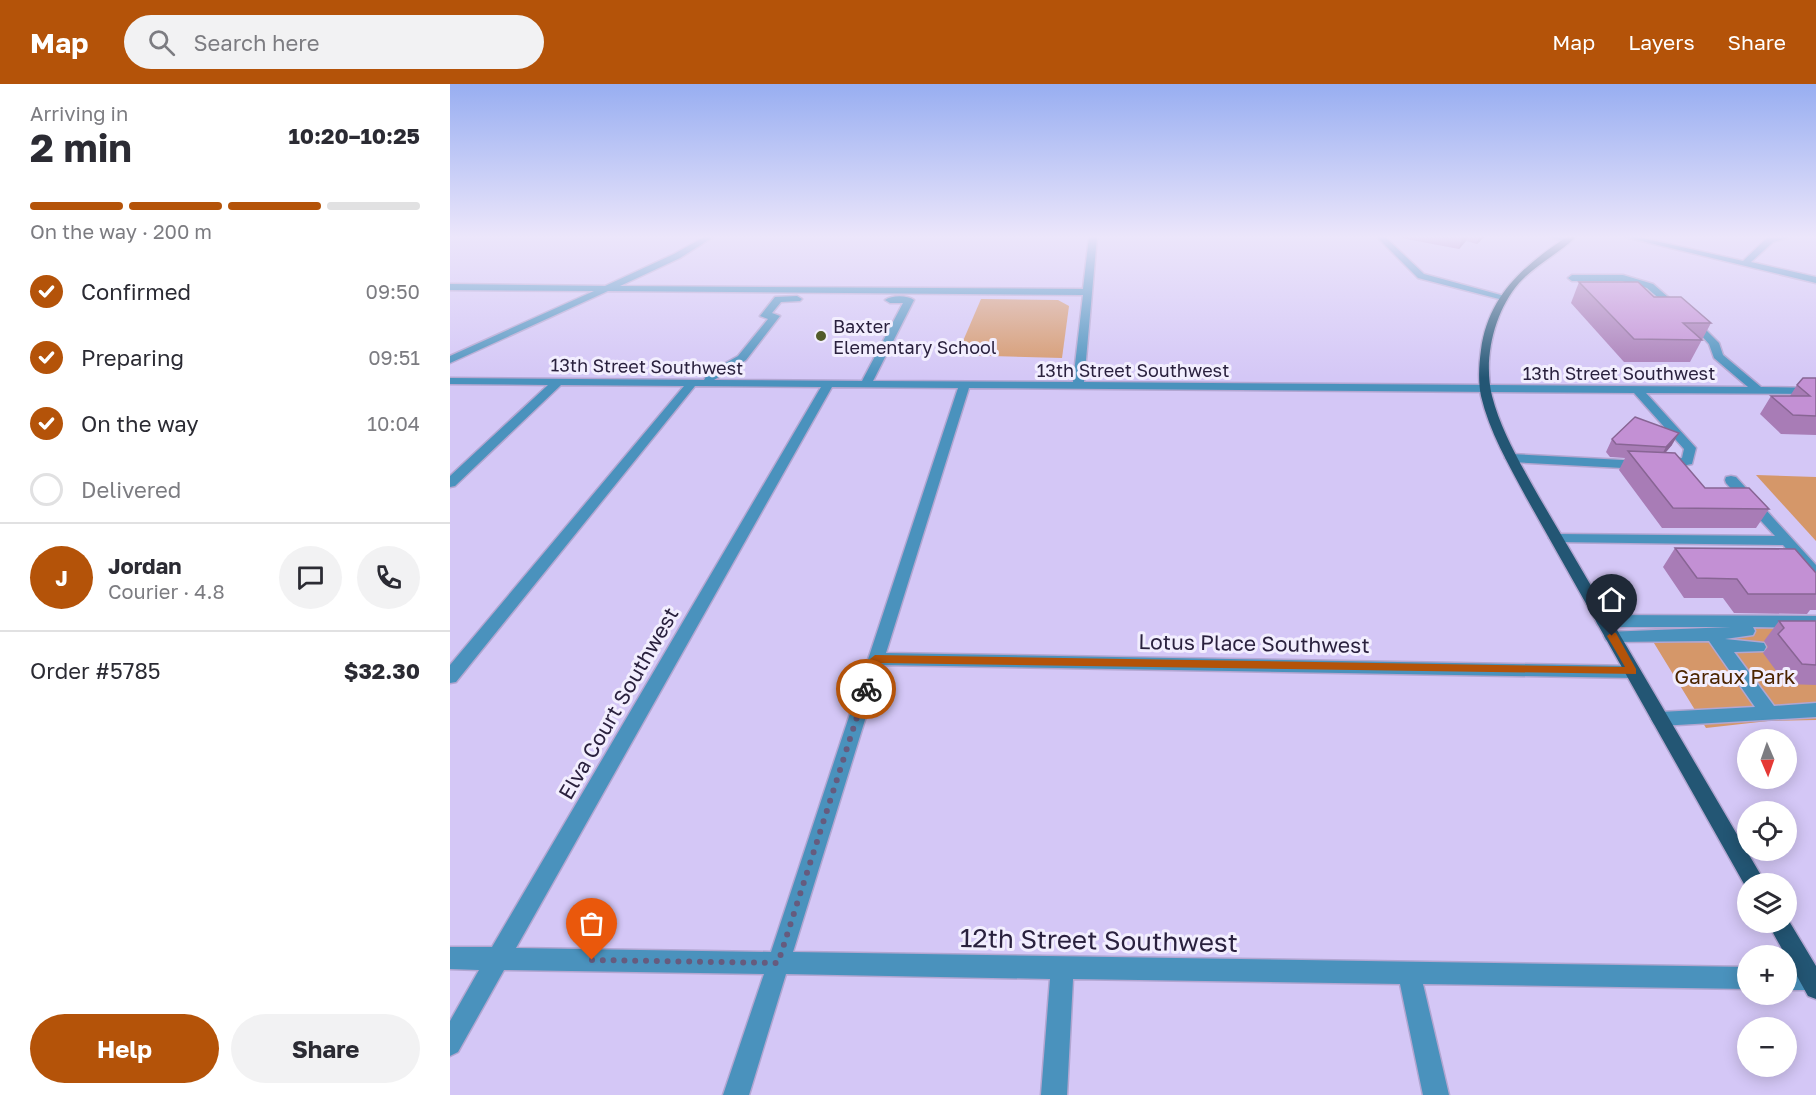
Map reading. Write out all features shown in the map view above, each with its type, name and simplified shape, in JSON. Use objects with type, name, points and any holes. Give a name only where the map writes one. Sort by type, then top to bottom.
[{"type":"main road","points":[[1514,284],[1503,297],[1493,317],[1488,340],[1485,389],[1493,415],[1511,458],[1749,873]]},
{"type":"main road","points":[[1785,933],[1814,982]]},
{"type":"street","points":[[450,360],[613,284]]},
{"type":"street","points":[[1078,386],[1089,284]]},
{"type":"street","points":[[1453,284],[1503,297]]},
{"type":"street","points":[[1644,284],[1650,286],[1704,333],[1714,343],[1718,356],[1759,391]]},
{"type":"street","points":[[450,288],[1088,292]]},
{"type":"street","points":[[707,383],[712,375],[742,358],[775,316],[765,316],[778,299],[909,300],[865,385]]},
{"type":"street","name":"13th Street Southwest","points":[[450,381],[1816,391]]},
{"type":"street","points":[[450,483],[558,382]]},
{"type":"street","points":[[450,677],[692,383]]},
{"type":"street","name":"Elva Court Southwest","points":[[450,1044],[568,834],[828,384]]},
{"type":"street","points":[[736,1095],[964,385]]},
{"type":"street","points":[[1511,458],[1660,466],[1688,461],[1690,448],[1637,390]]},
{"type":"street","points":[[1731,480],[1816,574]]},
{"type":"street","points":[[1556,538],[1787,541]]},
{"type":"street","points":[[1604,621],[1816,622]]},
{"type":"street","points":[[1717,640],[1732,631],[1816,633]]},
{"type":"street","points":[[1612,636],[1717,640],[1758,647]]},
{"type":"street","points":[[1717,640],[1770,714]]},
{"type":"street","name":"Lotus Place Southwest","points":[[875,659],[1633,672]]},
{"type":"street","points":[[1660,719],[1816,710]]},
{"type":"street","name":"12th Street Southwest","points":[[450,958],[1737,978]]},
{"type":"street","points":[[1054,1095],[1062,969]]},
{"type":"street","points":[[1409,974],[1436,1095]]},
{"type":"street","points":[[1797,980],[1814,982]]},
{"type":"green space","points":[[981,299],[1058,300],[1069,306],[1062,358],[957,355]]},
{"type":"green space","points":[[1756,475],[1816,477],[1816,541]]},
{"type":"green space","name":"Garaux Park","points":[[1816,627],[1816,720],[1768,721],[1706,728],[1646,630]]},
{"type":"building","points":[[1581,284],[1640,284],[1654,297],[1681,297],[1711,323],[1683,323],[1702,340],[1634,339]]},
{"type":"building","points":[[1803,378],[1816,378],[1816,416],[1793,415],[1771,396],[1810,396],[1797,385]]},
{"type":"building","points":[[1635,417],[1679,433],[1666,447],[1616,444],[1612,439]]},
{"type":"building","points":[[1628,451],[1675,453],[1705,488],[1749,488],[1769,509],[1673,508]]},
{"type":"building","points":[[1675,548],[1795,549],[1816,573],[1816,594],[1748,594],[1737,579],[1697,578]]},
{"type":"building","points":[[1779,621],[1816,621],[1816,665],[1802,664],[1778,634],[1784,628]]},
{"type":"way so far","points":[[592,960],[778,963],[866,689]]},
{"type":"place","name":"Baxter Elementary School","points":[[821,336]]},
{"type":"route","points":[[866,689],[875,659],[1633,672],[1612,636]]}]
